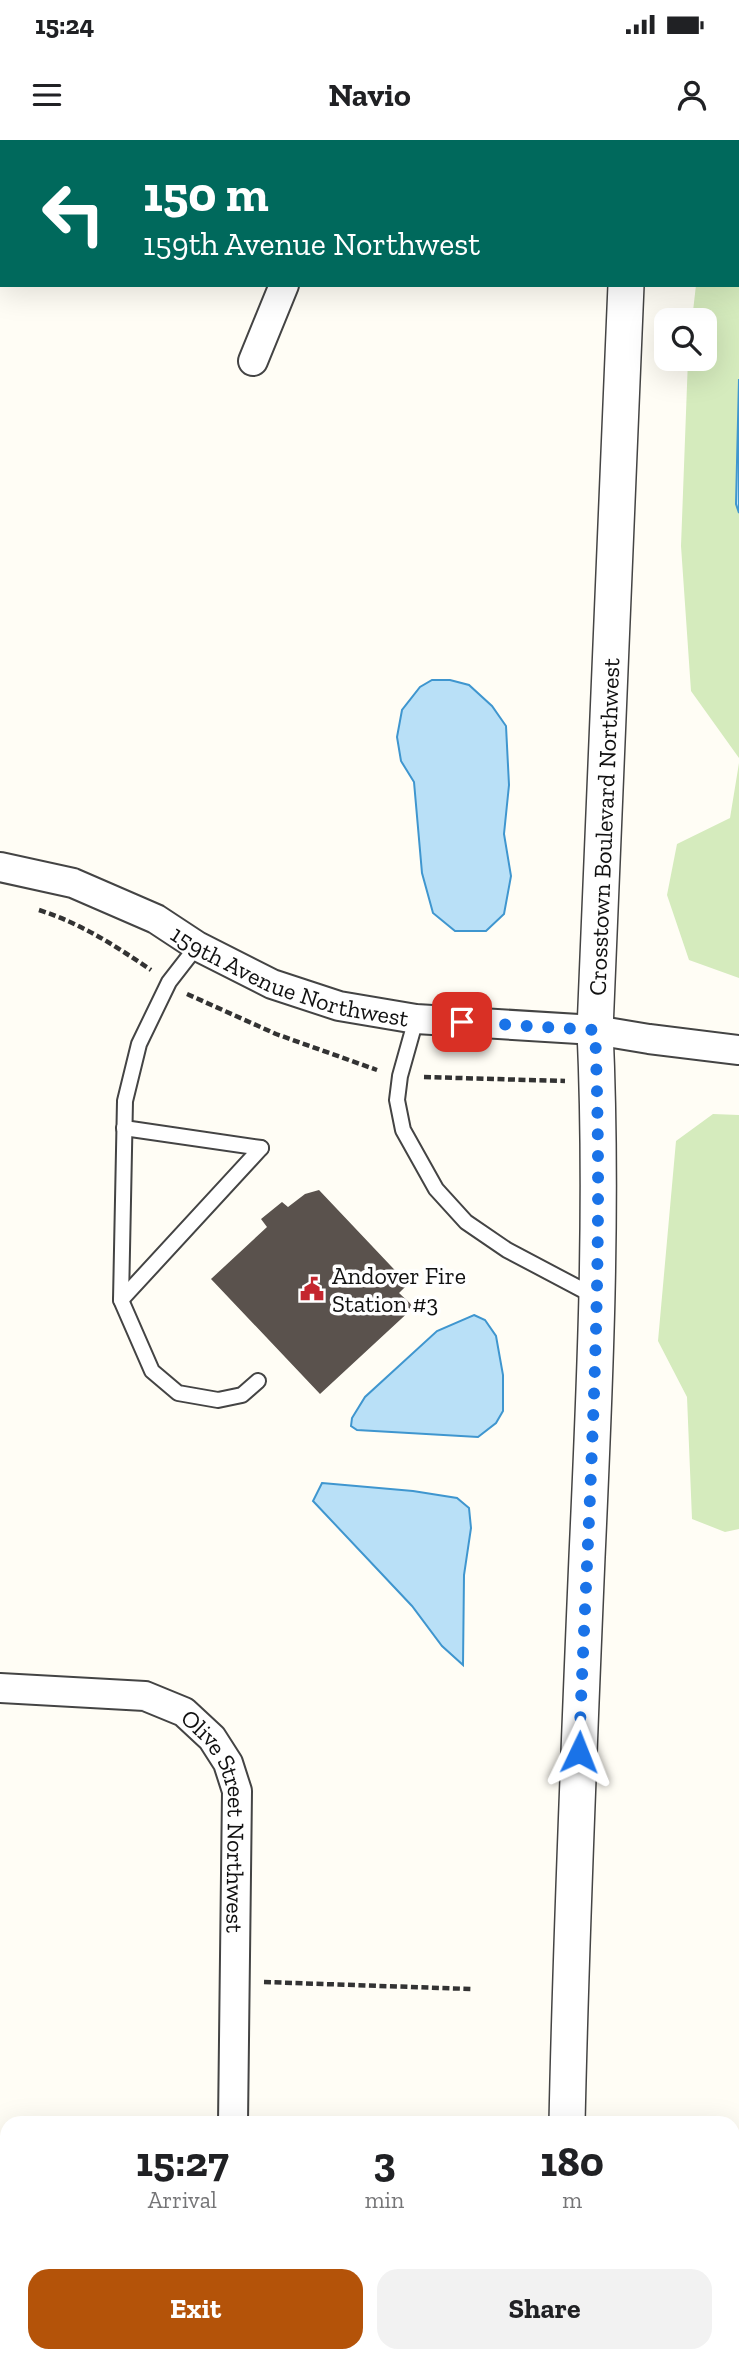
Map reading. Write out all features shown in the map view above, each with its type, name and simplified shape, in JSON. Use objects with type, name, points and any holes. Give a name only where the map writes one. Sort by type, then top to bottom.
[{"type":"street","points":[[253,360],[283,287]]},
{"type":"street","name":"Crosstown Boulevard Northwest","points":[[567,2116],[570,1938],[597,1297],[598,1084],[595,1030],[626,287]]},
{"type":"street","name":"159th Avenue Northwest","points":[[0,867],[73,883],[156,919],[197,946],[272,985],[339,1006],[416,1019],[595,1030],[739,1050]]},
{"type":"street","name":"Olive Street Northwest","points":[[0,1688],[145,1696],[184,1712],[212,1738],[228,1763],[237,1791],[233,2116]]},
{"type":"lane","points":[[197,946],[169,982],[139,1044],[125,1101],[121,1300],[152,1371],[178,1393],[218,1400],[242,1395],[258,1381]]},
{"type":"lane","points":[[416,1019],[400,1076],[397,1100],[403,1130],[436,1189],[466,1222],[507,1250],[597,1297]]},
{"type":"lane","points":[[121,1300],[261,1148],[124,1128]]},
{"type":"path","points":[[235,1981],[471,1989]]},
{"type":"green space","points":[[696,287],[739,287],[739,758],[691,691],[681,546],[688,371],[717,371],[717,308],[693,308]]},
{"type":"green space","points":[[739,763],[739,978],[689,960],[667,895],[677,844],[730,818]]},
{"type":"green space","points":[[713,1114],[739,1115],[739,1529],[725,1532],[692,1519],[687,1397],[658,1341],[676,1141]]},
{"type":"water","points":[[739,379],[739,513],[736,504]]},
{"type":"water","points":[[432,680],[450,680],[469,685],[492,706],[506,726],[509,785],[504,834],[511,876],[504,914],[486,931],[455,931],[433,913],[422,873],[414,782],[401,761],[397,737],[402,710],[420,687]]},
{"type":"water","points":[[474,1315],[485,1320],[496,1336],[503,1375],[503,1411],[496,1423],[478,1437],[357,1430],[351,1426],[352,1418],[365,1397],[437,1331]]},
{"type":"water","points":[[322,1483],[457,1498],[469,1508],[471,1528],[464,1575],[463,1665],[442,1646],[412,1606],[313,1501]]},
{"type":"building","name":"Andover Fire Station #3","points":[[319,1190],[408,1284],[399,1293],[414,1307],[320,1394],[211,1279],[267,1227],[261,1219],[282,1202],[288,1207],[305,1194]]},
{"type":"place","name":"Andover Fire Station #3","points":[[312,1289]]},
{"type":"route","points":[[462,1022],[595,1030],[598,1084],[597,1297],[579,1752]]}]
